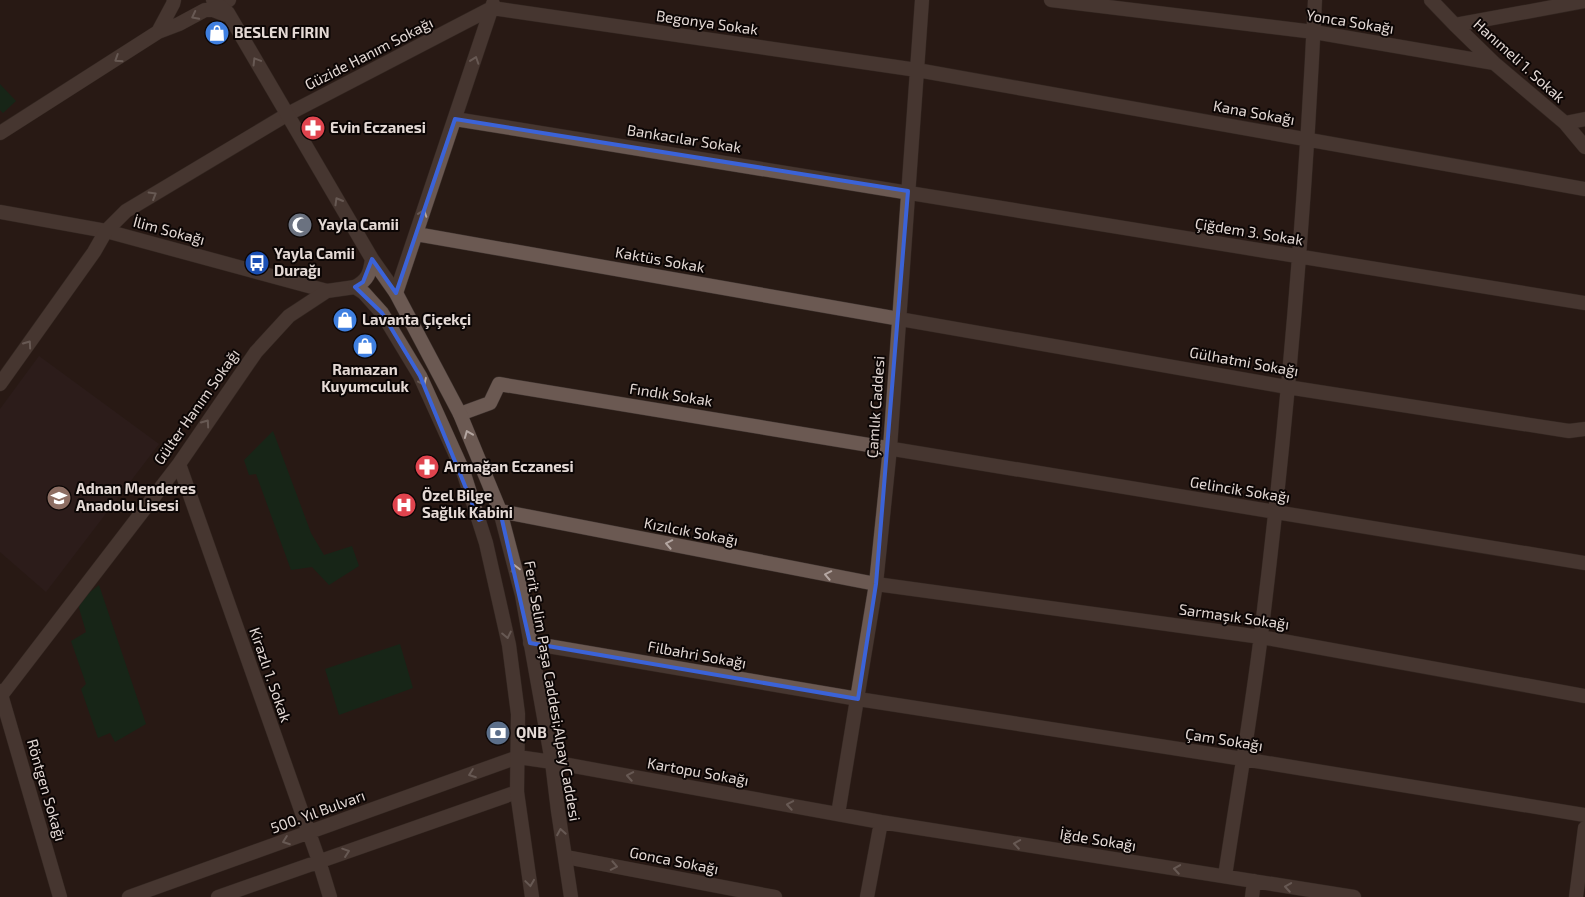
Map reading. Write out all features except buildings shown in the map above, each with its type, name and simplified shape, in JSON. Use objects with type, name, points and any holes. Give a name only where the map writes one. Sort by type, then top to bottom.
[{"type":"street","points":[[158,32],[174,0]]},
{"type":"street","name":"Çamlık Caddesi","points":[[838,814],[876,584],[890,448],[922,0]]},
{"type":"street","name":"Yonca Sokağı","points":[[1050,0],[1314,32],[1494,62]]},
{"type":"street","points":[[1226,876],[1260,637],[1275,512],[1308,139],[1316,0]]},
{"type":"street","name":"Hanımeli 1. Sokak","points":[[1431,0],[1455,26],[1564,123],[1585,147]]},
{"type":"street","points":[[1455,26],[1585,1]]},
{"type":"street","name":"Ferit Selim Paşa Caddesi;Alpay Caddesi","points":[[220,2],[372,258],[396,293],[460,414],[500,512],[522,596],[552,762],[572,897]]},
{"type":"street","points":[[396,293],[493,4]]},
{"type":"street","name":"Begonya Sokak","points":[[493,4],[917,70]]},
{"type":"street","name":"Güzide Hanım Sokağı","points":[[0,384],[94,252],[106,231],[126,211],[288,114],[493,4]]},
{"type":"street","points":[[0,133],[158,32],[206,10],[222,12],[231,19]]},
{"type":"street","name":"Kana Sokağı","points":[[917,70],[1585,189]]},
{"type":"street","name":"Bankacılar Sokak","points":[[455,119],[908,191]]},
{"type":"street","points":[[1564,123],[1585,119]]},
{"type":"street","name":"Çiğdem 3. Sokak","points":[[908,191],[1585,303]]},
{"type":"street","name":"İlim Sokağı","points":[[0,212],[106,231],[327,291]]},
{"type":"street","name":"Kaktüs Sokak","points":[[416,234],[898,318]]},
{"type":"street","points":[[372,258],[370,272],[363,282],[355,287],[364,293],[382,313],[420,376],[463,472],[486,543],[509,645],[518,714],[517,792],[532,897]]},
{"type":"street","name":"Gülter Hanım Sokağı","points":[[1,695],[179,464],[256,352],[289,316],[327,291],[355,287]]},
{"type":"street","name":"Gülhatmi Sokağı","points":[[898,318],[1287,387],[1569,431],[1585,430]]},
{"type":"street","name":"Fındık Sokak","points":[[460,414],[490,404],[499,384],[890,448]]},
{"type":"street","name":"Gelincik Sokağı","points":[[890,448],[1585,563]]},
{"type":"street","name":"Kirazlı 1. Sokak","points":[[179,464],[330,897]]},
{"type":"street","points":[[479,520],[500,512]]},
{"type":"street","name":"Kızılcık Sokağı","points":[[500,512],[876,584]]},
{"type":"street","name":"Sarmaşık Sokağı","points":[[876,584],[1260,637],[1585,696]]},
{"type":"street","name":"Filbahri Sokağı","points":[[530,643],[858,699]]},
{"type":"street","name":"Röntgen Sokağı","points":[[1,695],[60,897]]},
{"type":"street","name":"Çam Sokağı","points":[[858,699],[1585,815]]},
{"type":"street","name":"500. Yıl Bulvarı","points":[[129,897],[518,757]]},
{"type":"street","name":"Kartopu Sokağı","points":[[518,757],[838,814]]},
{"type":"street","points":[[218,897],[517,792]]},
{"type":"street","name":"İğde Sokağı","points":[[838,814],[1354,897]]},
{"type":"street","points":[[867,897],[881,822]]},
{"type":"street","points":[[1576,897],[1585,828]]},
{"type":"street","name":"Gonca Sokağı","points":[[566,857],[776,897]]},
{"type":"street","points":[[1252,897],[1254,881]]},
{"type":"highlighted area","points":[[455,119],[908,191],[876,584],[858,699],[530,643],[500,511],[479,520],[420,376],[382,313],[355,287],[363,282],[372,259],[396,293]]},
{"type":"shaded area","name":"Adnan Menderes Anadolu Lisesi","points":[[39,356],[159,444],[46,592],[0,552],[0,409]]},
{"type":"green space","points":[[0,84],[16,101],[3,113],[0,110]]},
{"type":"green space","points":[[273,431],[311,533],[324,555],[352,546],[359,566],[329,585],[312,567],[291,570],[256,474],[249,475],[244,460]]},
{"type":"green space","points":[[99,585],[146,724],[115,742],[110,733],[98,738],[81,689],[86,684],[71,641],[86,632],[79,608],[80,600]]},
{"type":"green space","points":[[400,644],[413,688],[339,715],[325,669]]},
{"type":"place","name":"BESLEN FIRIN","points":[[217,33]]},
{"type":"place","name":"Evin Eczanesi","points":[[313,128]]},
{"type":"place","name":"Yayla Camii","points":[[300,225]]},
{"type":"place","name":"Yayla Camii Durağı","points":[[257,263]]},
{"type":"place","name":"Lavanta Çiçekçi","points":[[345,320]]},
{"type":"place","name":"Ramazan Kuyumculuk","points":[[365,346]]},
{"type":"place","name":"Armağan Eczanesi","points":[[427,467]]},
{"type":"place","name":"Adnan Menderes Anadolu Lisesi","points":[[59,498]]},
{"type":"place","name":"Özel Bilge Sağlık Kabini","points":[[404,505]]},
{"type":"place","name":"QNB","points":[[498,733]]}]
